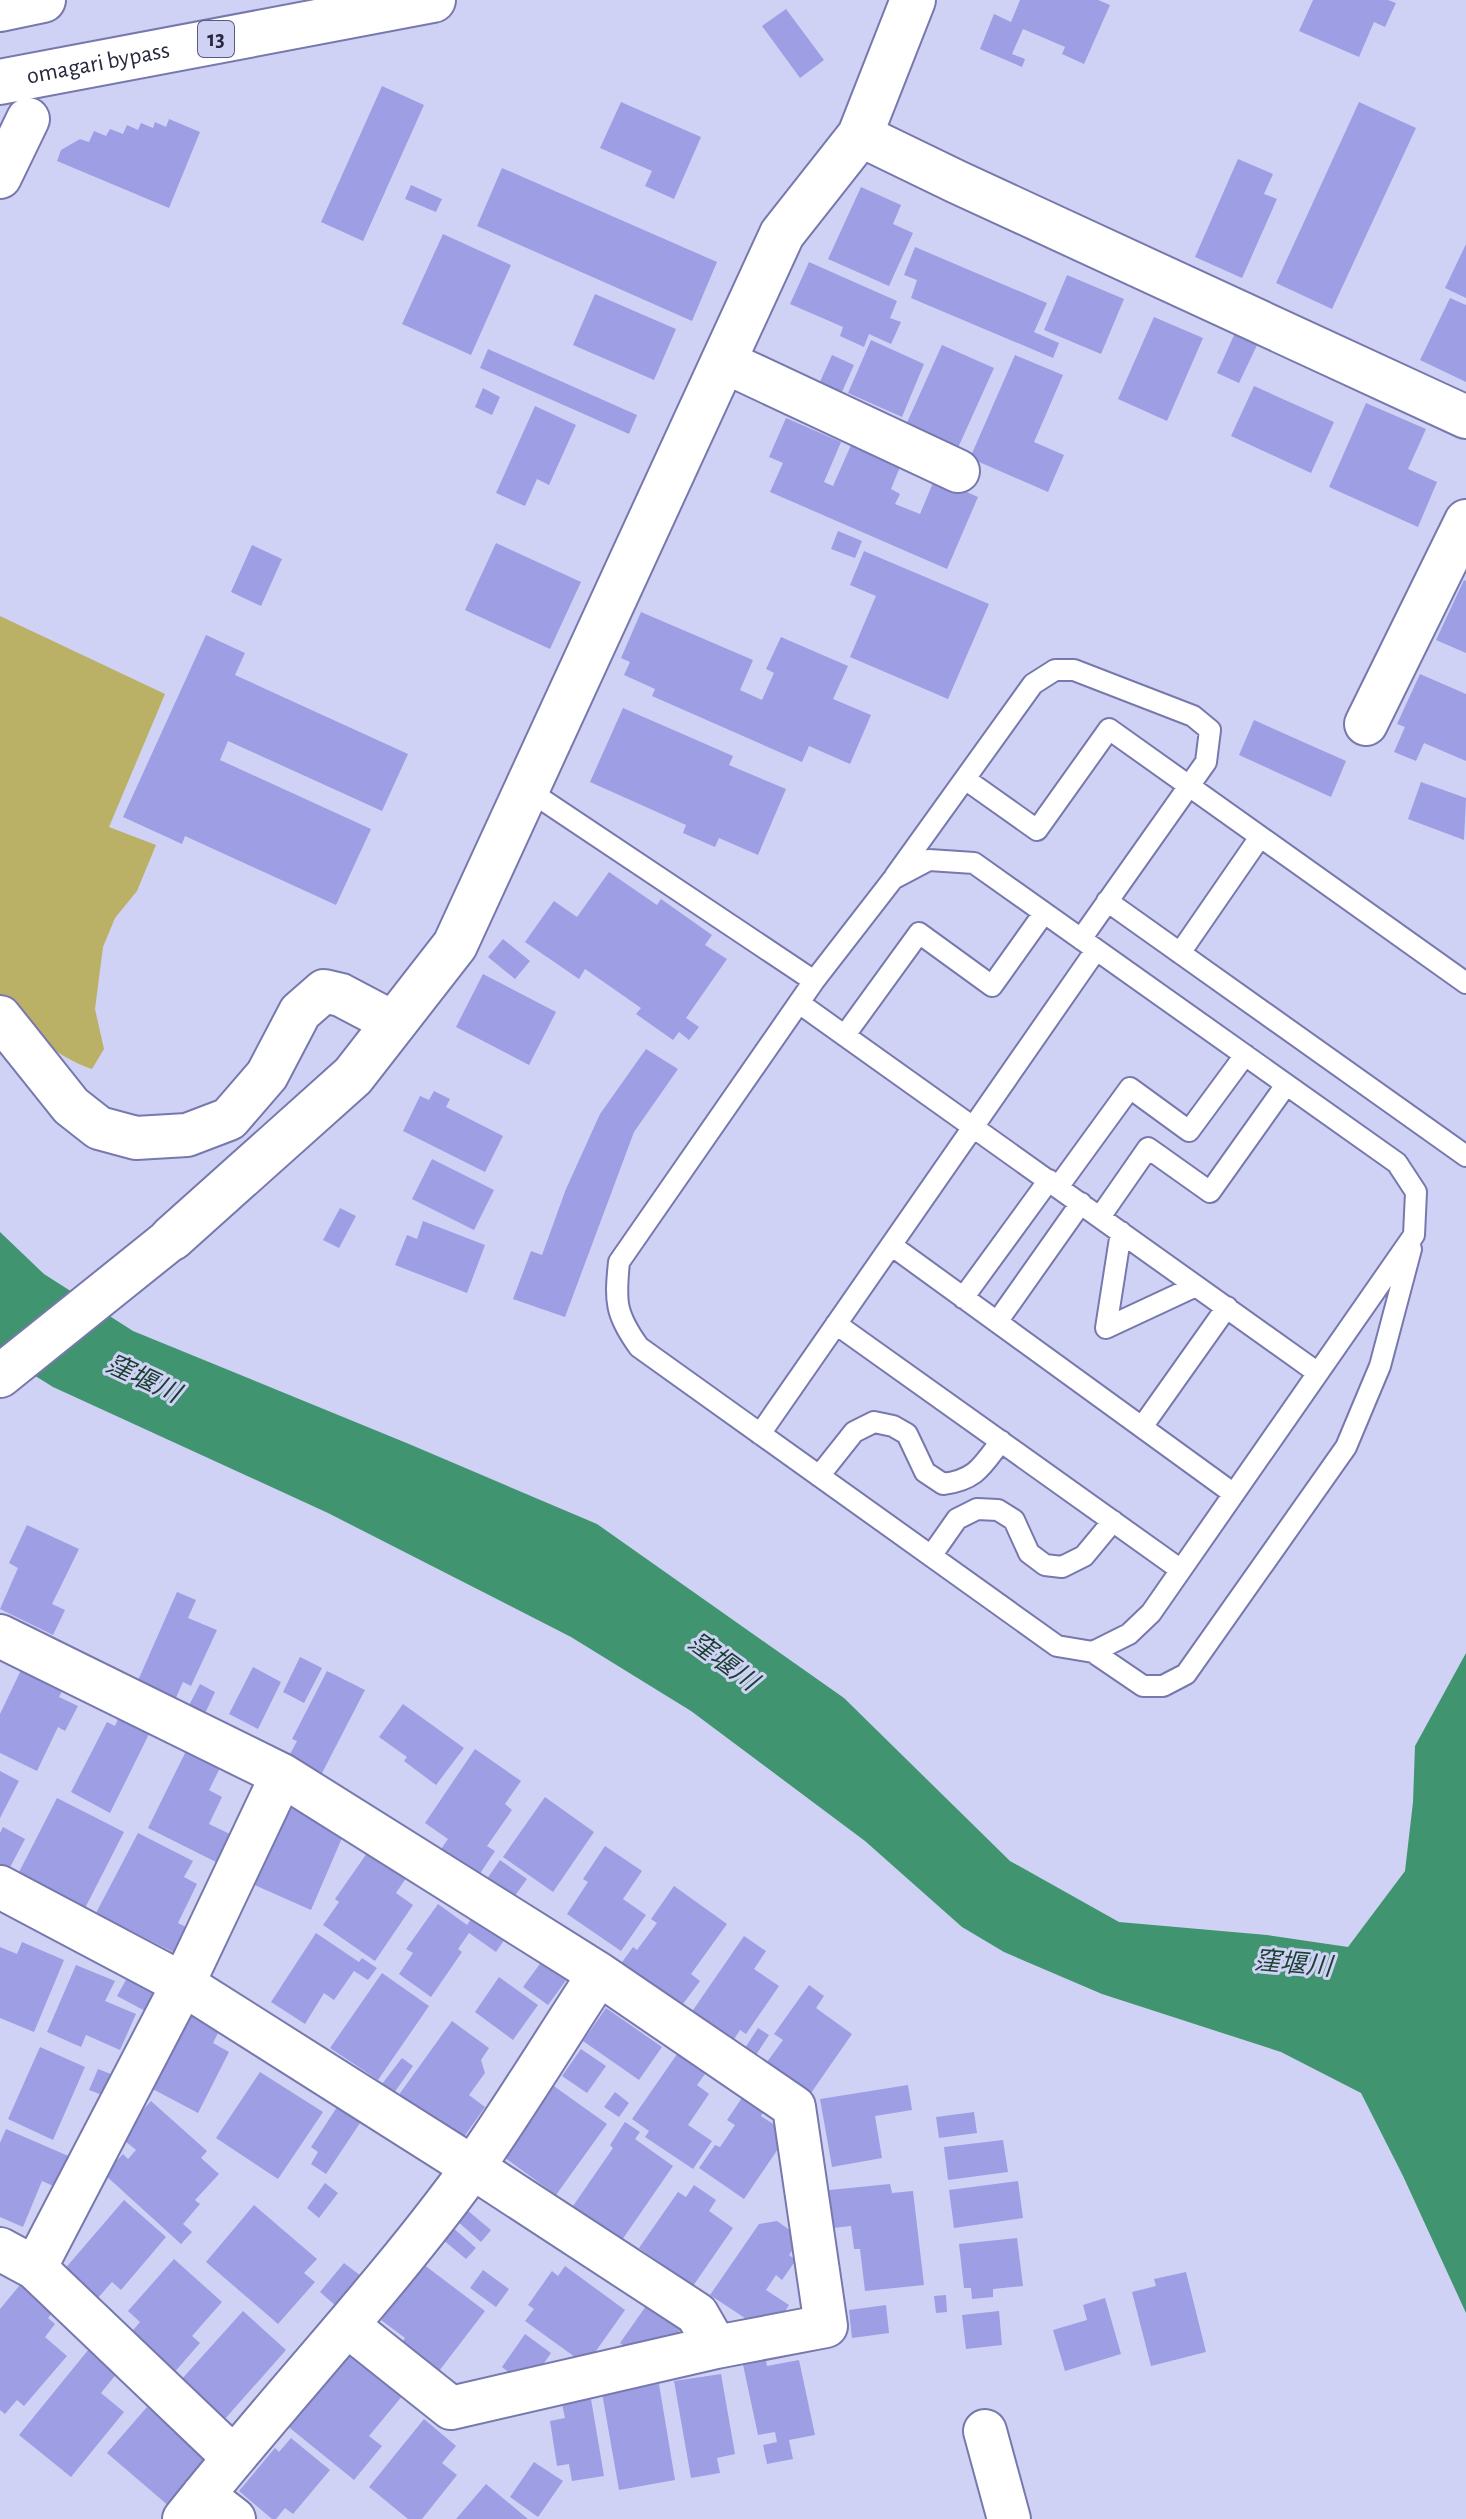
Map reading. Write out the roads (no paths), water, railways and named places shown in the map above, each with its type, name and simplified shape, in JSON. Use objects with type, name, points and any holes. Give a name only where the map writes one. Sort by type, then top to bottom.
[{"type":"main road","points":[[0,9],[43,0]]},
{"type":"main road","name":"omagari bypass","points":[[0,82],[433,0]]},
{"type":"main road","points":[[172,1238],[353,1076],[455,945],[782,234],[860,135],[913,0]]},
{"type":"street","points":[[0,177],[28,119]]},
{"type":"street","points":[[860,135],[1466,417]]},
{"type":"street","points":[[723,361],[958,471]]},
{"type":"street","points":[[1366,724],[1466,521]]},
{"type":"street","points":[[0,1017],[71,1106],[99,1128],[136,1138],[187,1135],[229,1119],[267,1075],[300,1012],[324,991],[341,995],[394,1023]]},
{"type":"street","points":[[0,1376],[172,1238]]},
{"type":"street","points":[[0,1636],[282,1775],[599,1974],[794,2107],[826,2326],[716,2347],[451,2408],[348,2326]]},
{"type":"street","points":[[233,2457],[17,2258],[183,1984],[282,1775]]},
{"type":"street","points":[[0,1887],[183,1984],[472,2167],[697,2314],[716,2347]]},
{"type":"street","points":[[207,2511],[233,2457],[348,2326],[472,2167],[599,1974]]},
{"type":"street","points":[[985,2431],[1009,2519]]},
{"type":"lane","points":[[760,1434],[973,1126],[1089,945],[1107,901],[1206,762],[1210,730],[1193,716],[1074,670],[1055,670],[1033,684],[893,879],[814,981],[619,1262],[616,1294],[621,1323],[639,1347],[760,1434],[1057,1646],[1093,1652],[1143,1686],[1163,1686],[1186,1674],[1346,1447],[1380,1366],[1414,1235],[1416,1192],[1397,1163],[1286,1085],[1245,1055],[1089,945],[974,863],[929,860],[893,879]]},
{"type":"lane","points":[[965,779],[1037,830],[1109,729],[1466,983]]},
{"type":"lane","points":[[528,790],[814,981]]},
{"type":"lane","points":[[1180,953],[1260,837]]},
{"type":"lane","points":[[1107,901],[1466,1156]]},
{"type":"lane","points":[[845,1035],[919,933],[992,986],[1044,913]]},
{"type":"lane","points":[[799,1003],[1318,1373]]},
{"type":"lane","points":[[963,1298],[1130,1088],[1189,1131],[1245,1055]]},
{"type":"lane","points":[[1100,1217],[1148,1148],[1210,1192],[1286,1085]]},
{"type":"lane","points":[[997,1322],[1081,1203]]},
{"type":"lane","points":[[1121,1232],[1106,1328],[1196,1286]]},
{"type":"lane","points":[[1093,1652],[1129,1634],[1151,1613],[1414,1235]]},
{"type":"lane","points":[[891,1245],[1234,1494]]},
{"type":"lane","points":[[1142,1427],[1227,1307]]},
{"type":"lane","points":[[836,1324],[1181,1570]]},
{"type":"lane","points":[[819,1476],[854,1432],[874,1422],[893,1426],[907,1434],[925,1472],[943,1484],[962,1482],[978,1472],[1001,1441]]},
{"type":"lane","points":[[931,1556],[957,1519],[977,1509],[998,1510],[1014,1520],[1029,1553],[1045,1565],[1062,1567],[1084,1556],[1113,1521]]},
{"type":"water","name":"窪堰川","points":[[0,1232],[44,1274],[133,1331],[597,1524],[844,1698],[1010,1861],[1119,1922],[1267,1935],[1348,1947],[1405,1871],[1413,1802],[1415,1746],[1466,1653],[1466,2313],[1361,2093],[1281,2052],[1102,1994],[1004,1952],[962,1927],[865,1841],[691,1711],[571,1637],[328,1513],[53,1387],[0,1354]]}]
